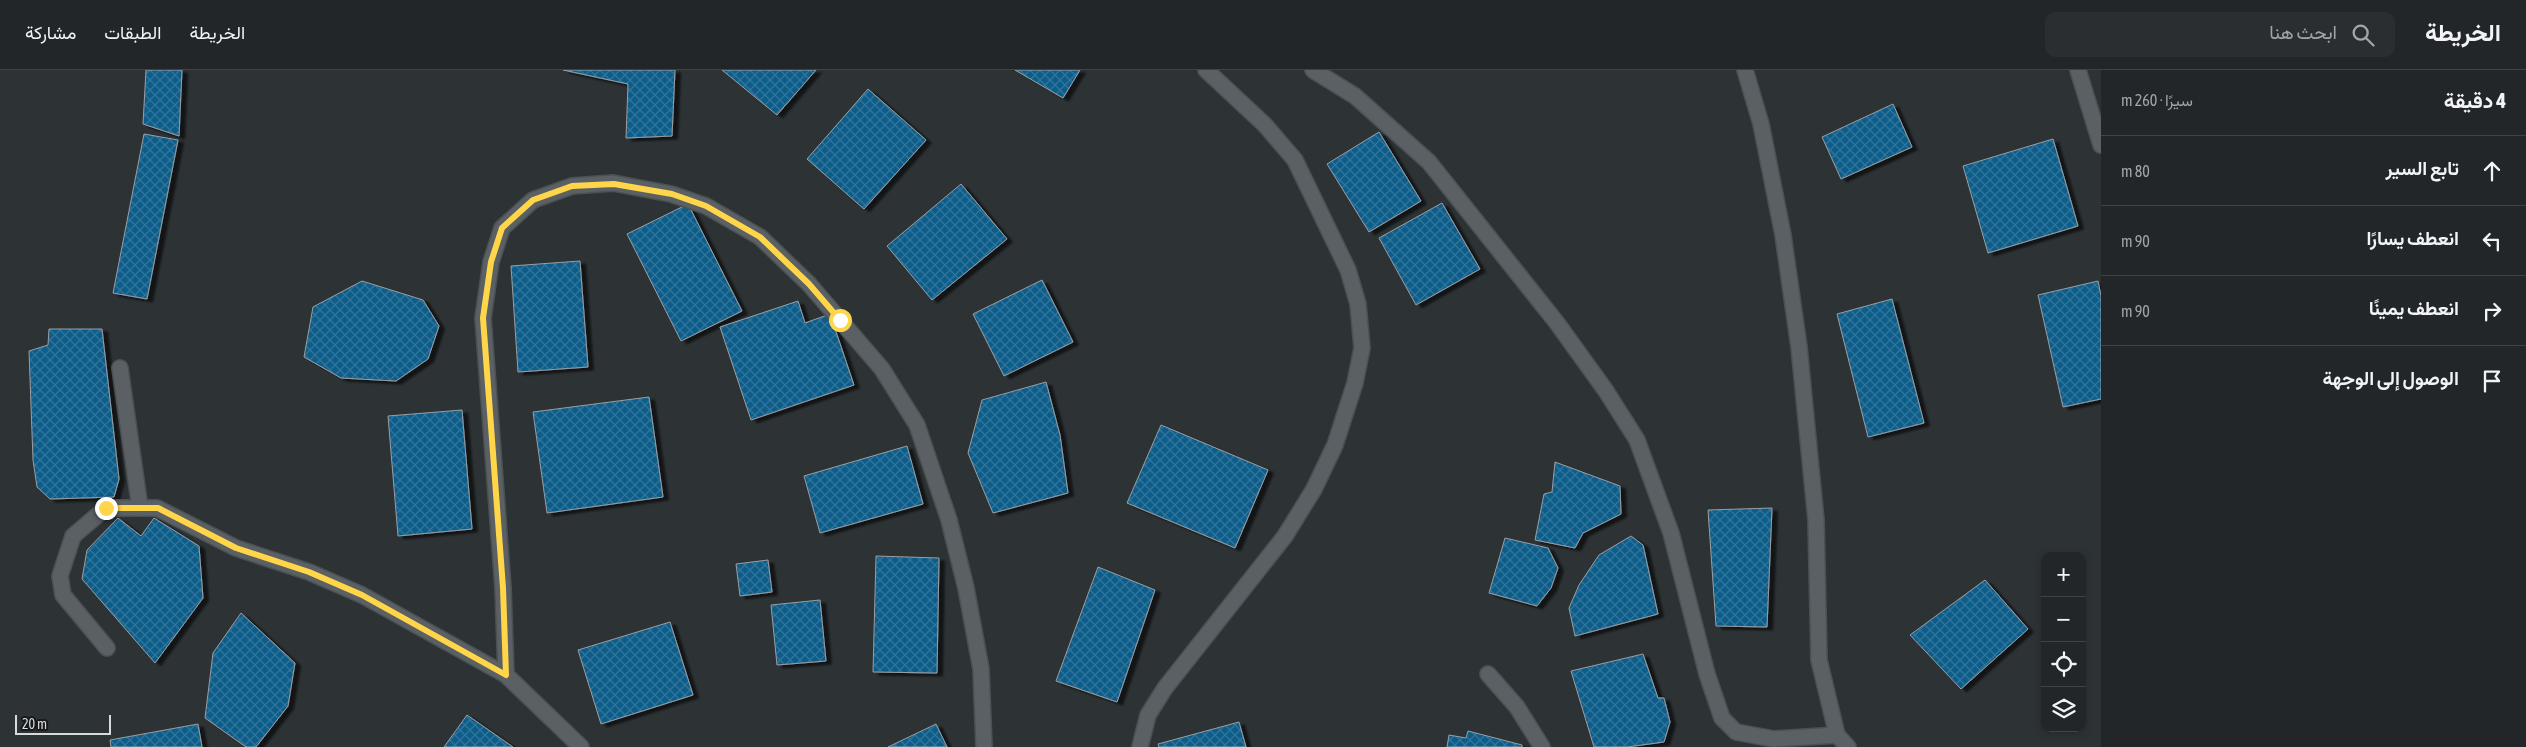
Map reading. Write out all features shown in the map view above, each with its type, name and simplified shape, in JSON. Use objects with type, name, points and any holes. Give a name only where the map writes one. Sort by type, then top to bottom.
[{"type":"street","points":[[1140,747],[1148,715],[1161,695],[1285,536],[1314,490],[1336,445],[1362,348],[1358,304],[1348,270],[1295,160],[1265,125],[1206,70]]},
{"type":"street","points":[[1313,70],[1354,96],[1429,162],[1557,323],[1606,391],[1637,440],[1671,532],[1707,674],[1722,718],[1736,732],[1774,739],[1838,735]]},
{"type":"street","points":[[1745,70],[1761,124],[1784,244],[1798,347],[1816,520],[1819,660],[1838,735],[1848,747]]},
{"type":"street","points":[[2078,70],[2101,145]]},
{"type":"street","points":[[506,675],[502,578],[483,318],[491,262],[502,228],[533,200],[572,186],[614,184],[672,194],[706,206],[760,237],[809,284],[882,369],[917,425],[950,520],[966,588],[981,669],[984,747]]},
{"type":"street","points":[[120,368],[140,508]]},
{"type":"street","points":[[108,648],[63,595],[60,576],[73,536],[106,508],[158,508],[236,548],[309,572],[362,595],[506,675],[581,747]]},
{"type":"street","points":[[1488,674],[1516,707],[1542,747]]},
{"type":"street","points":[[1760,747],[1774,739]]},
{"type":"building","points":[[146,70],[182,70],[179,136],[143,124]]},
{"type":"building","points":[[563,70],[675,70],[672,136],[626,138],[628,84]]},
{"type":"building","points":[[722,70],[816,70],[777,115]]},
{"type":"building","points":[[1015,70],[1080,70],[1063,98]]},
{"type":"building","points":[[868,89],[926,140],[864,209],[807,159]]},
{"type":"building","points":[[1893,104],[1912,147],[1841,179],[1822,137]]},
{"type":"building","points":[[1379,132],[1421,201],[1369,232],[1327,164]]},
{"type":"building","points":[[144,134],[178,140],[147,299],[113,293]]},
{"type":"building","points":[[2053,139],[2078,226],[1988,253],[1963,166]]},
{"type":"building","points":[[961,184],[1007,239],[932,300],[887,246]]},
{"type":"building","points":[[1442,203],[1480,269],[1416,305],[1379,238]]},
{"type":"building","points":[[688,204],[742,311],[681,341],[627,234]]},
{"type":"building","points":[[580,261],[588,367],[518,372],[511,266]]},
{"type":"building","points":[[1042,280],[1073,342],[1004,376],[973,314]]},
{"type":"building","points":[[362,281],[423,300],[439,326],[428,359],[396,381],[341,378],[304,357],[313,307]]},
{"type":"building","points":[[2098,281],[2101,296],[2101,399],[2063,407],[2038,295]]},
{"type":"building","points":[[1892,299],[1924,423],[1868,437],[1837,314]]},
{"type":"building","points":[[798,301],[805,323],[830,314],[854,385],[751,420],[720,327]]},
{"type":"building","points":[[49,329],[102,329],[119,479],[114,497],[50,499],[37,487],[33,460],[29,351],[48,345]]},
{"type":"building","points":[[1046,382],[1060,435],[1068,493],[993,513],[968,453],[982,400]]},
{"type":"building","points":[[649,397],[663,497],[547,513],[533,412]]},
{"type":"building","points":[[462,410],[472,529],[398,536],[388,416]]},
{"type":"building","points":[[1161,425],[1268,470],[1235,548],[1127,503]]},
{"type":"building","points":[[907,446],[923,504],[820,533],[804,476]]},
{"type":"building","points":[[1555,462],[1620,486],[1621,514],[1583,533],[1575,548],[1535,540],[1544,494],[1552,492]]},
{"type":"building","points":[[1772,508],[1767,627],[1716,626],[1708,510]]},
{"type":"building","points":[[118,518],[141,536],[154,518],[199,546],[203,598],[155,663],[82,579],[87,550]]},
{"type":"building","points":[[1631,536],[1643,545],[1658,614],[1575,636],[1569,608],[1579,585],[1599,555]]},
{"type":"building","points":[[1505,538],[1548,548],[1558,568],[1551,588],[1537,606],[1489,593]]},
{"type":"building","points":[[876,556],[939,558],[937,673],[873,672]]},
{"type":"building","points":[[768,560],[772,592],[740,596],[736,564]]},
{"type":"building","points":[[1098,567],[1155,590],[1117,702],[1056,681]]},
{"type":"building","points":[[1985,580],[2028,629],[1961,689],[1910,635]]},
{"type":"building","points":[[820,600],[826,661],[777,665],[771,605]]},
{"type":"building","points":[[241,613],[295,663],[288,706],[256,747],[246,747],[205,718],[213,653]]},
{"type":"building","points":[[670,622],[693,695],[601,724],[578,650]]},
{"type":"building","points":[[1643,654],[1658,698],[1664,698],[1670,722],[1664,742],[1627,747],[1594,747],[1571,671]]},
{"type":"building","points":[[467,715],[513,747],[444,747]]},
{"type":"building","points":[[1239,722],[1246,747],[1159,747],[1158,744]]},
{"type":"building","points":[[198,724],[202,747],[111,747],[110,740]]},
{"type":"building","points":[[936,724],[947,747],[888,747]]},
{"type":"building","points":[[1468,731],[1522,745],[1522,747],[1447,747],[1449,735],[1466,738]]},
{"type":"route","points":[[106,508],[158,508],[236,548],[309,572],[362,595],[506,675],[503,588],[483,318],[491,262],[502,228],[533,200],[572,186],[614,184],[672,194],[706,206],[760,237],[809,284],[840,320]]}]
